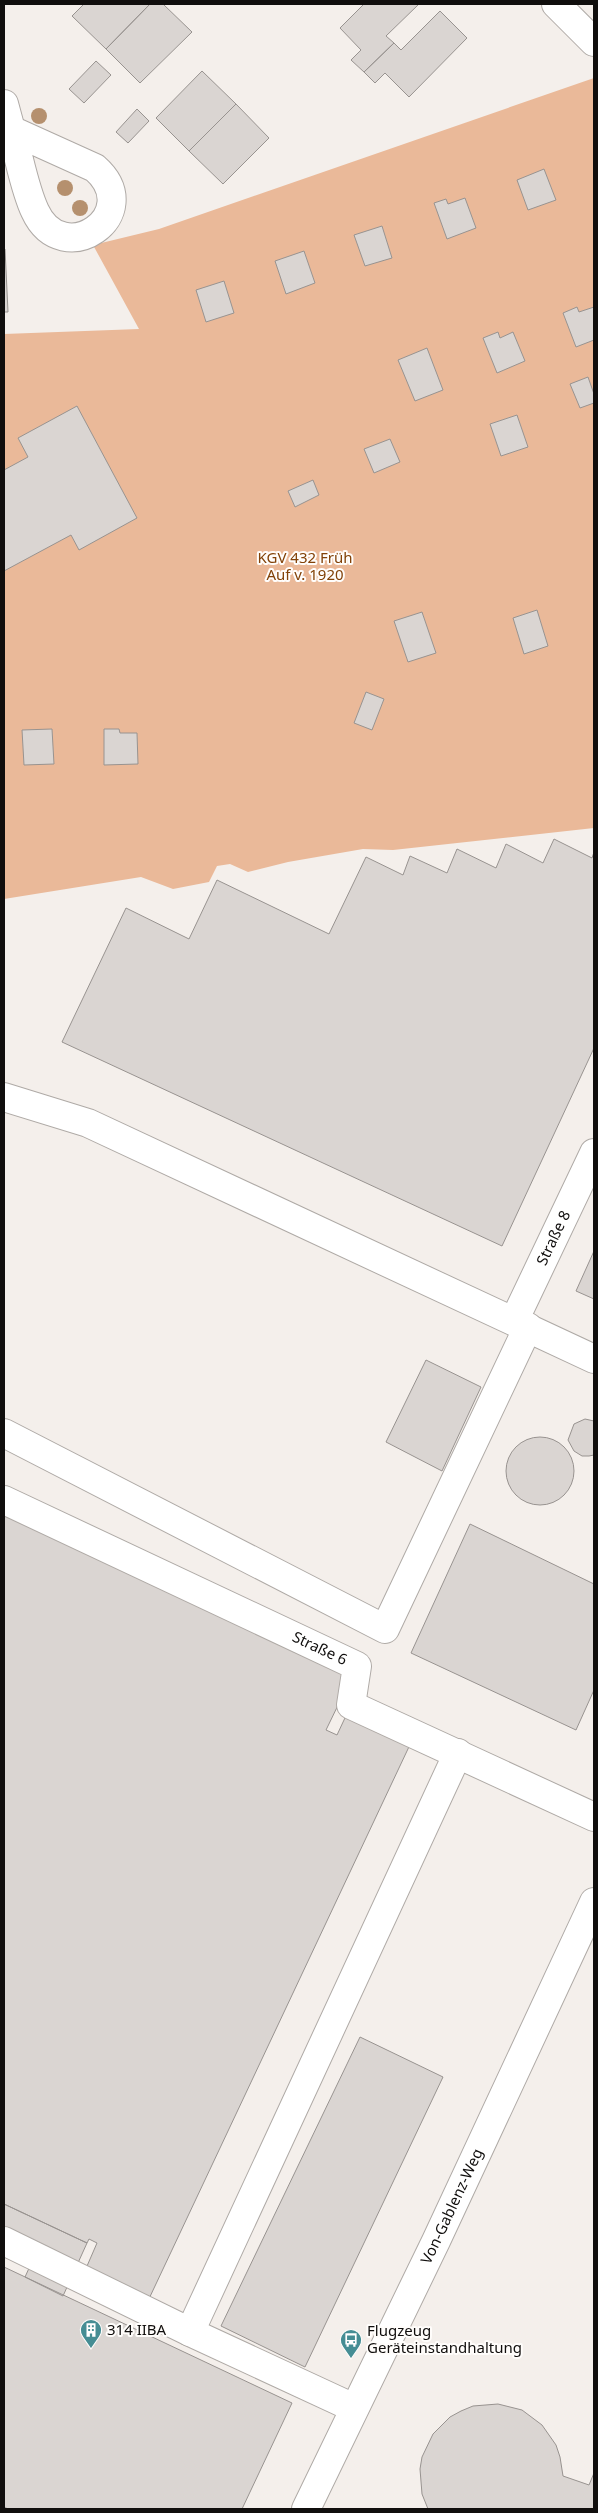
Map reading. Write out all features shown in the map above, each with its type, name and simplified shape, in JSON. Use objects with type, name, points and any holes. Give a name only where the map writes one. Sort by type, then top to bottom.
[{"type":"street","points":[[556,4],[594,42]]},
{"type":"street","points":[[4,104],[11,130]]},
{"type":"street","points":[[4,1097],[88,1123],[594,1359]]},
{"type":"street","name":"Straße 8","points":[[4,1433],[385,1630],[521,1324],[594,1153]]},
{"type":"street","name":"Straße 6","points":[[4,1500],[357,1666],[350,1704],[594,1817]]},
{"type":"street","points":[[190,2332],[458,1753]]},
{"type":"street","name":"Von-Gablenz-Weg","points":[[306,2509],[436,2241],[594,1902]]},
{"type":"street","points":[[4,2241],[190,2332],[354,2408]]},
{"type":"green space","name":"KGV 432 Früh Auf v. 1920","points":[[594,78],[594,828],[393,850],[363,849],[288,862],[248,872],[230,864],[217,866],[209,882],[173,889],[141,877],[4,899],[4,334],[139,329],[93,245],[159,229]]},
{"type":"building","points":[[84,4],[150,4],[106,49],[72,16]]},
{"type":"building","points":[[150,4],[163,4],[192,32],[140,83],[106,49]]},
{"type":"building","points":[[364,4],[419,4],[386,36],[394,43],[364,72],[351,60],[361,50],[340,28]]},
{"type":"building","points":[[440,11],[467,38],[409,97],[385,73],[375,83],[364,72],[394,43],[401,50]]},
{"type":"building","points":[[96,61],[111,75],[84,103],[69,89]]},
{"type":"building","points":[[202,71],[236,104],[189,151],[156,118]]},
{"type":"building","points":[[236,104],[269,138],[223,184],[189,151]]},
{"type":"building","points":[[137,109],[149,121],[128,143],[116,132]]},
{"type":"building","points":[[544,169],[556,200],[528,210],[517,180]]},
{"type":"building","points":[[465,198],[476,228],[447,239],[434,203],[446,199],[448,204]]},
{"type":"building","points":[[382,226],[392,258],[365,266],[354,235]]},
{"type":"building","points":[[5,249],[8,312],[4,312]]},
{"type":"building","points":[[304,251],[315,283],[286,294],[275,261]]},
{"type":"building","points":[[224,281],[234,313],[206,322],[196,290]]},
{"type":"building","points":[[577,307],[579,312],[594,307],[594,340],[576,347],[563,313]]},
{"type":"building","points":[[498,332],[500,338],[513,332],[525,361],[497,373],[483,338]]},
{"type":"building","points":[[427,348],[443,390],[415,401],[398,360]]},
{"type":"building","points":[[588,377],[594,394],[594,403],[580,408],[570,384]]},
{"type":"building","points":[[77,406],[137,518],[79,550],[71,535],[4,571],[4,470],[28,457],[18,438]]},
{"type":"building","points":[[517,415],[528,447],[501,456],[490,424]]},
{"type":"building","points":[[390,439],[400,462],[374,473],[364,449]]},
{"type":"building","points":[[313,480],[319,495],[295,507],[288,491]]},
{"type":"building","points":[[537,610],[548,646],[524,654],[513,618]]},
{"type":"building","points":[[422,612],[436,653],[408,662],[394,621]]},
{"type":"building","points":[[366,692],[384,699],[372,730],[354,723]]},
{"type":"building","points":[[52,729],[54,764],[24,765],[22,730]]},
{"type":"building","points":[[104,729],[119,729],[120,733],[137,733],[138,764],[104,765]]},
{"type":"building","points":[[554,839],[592,858],[594,852],[594,1048],[502,1246],[62,1042],[126,908],[189,939],[217,880],[329,934],[366,857],[403,875],[410,856],[447,873],[457,849],[496,868],[506,844],[543,863]]},
{"type":"building","points":[[594,1251],[594,1299],[576,1291]]},
{"type":"building","points":[[426,1360],[481,1387],[442,1471],[386,1442]]},
{"type":"building","points":[[585,1419],[594,1421],[594,1455],[589,1456],[582,1456],[574,1451],[568,1440],[574,1424]]},
{"type":"building","points":[[540,1437],[553,1440],[564,1447],[571,1458],[574,1471],[571,1484],[564,1495],[553,1502],[540,1505],[527,1502],[516,1495],[509,1484],[506,1471],[509,1458],[516,1447],[527,1440]]},
{"type":"building","points":[[4,1500],[357,1666],[326,1730],[337,1735],[351,1705],[415,1734],[147,2303],[84,2273],[97,2243],[89,2239],[87,2243],[4,2204]]},
{"type":"building","points":[[470,1524],[594,1584],[594,1690],[576,1730],[411,1653]]},
{"type":"building","points":[[360,2037],[443,2077],[305,2367],[221,2326]]},
{"type":"building","points":[[4,2204],[87,2243],[63,2296],[25,2277],[36,2253],[4,2237]]},
{"type":"building","name":"314 IIBA","points":[[4,2267],[292,2403],[242,2509],[8,2509],[4,2507]]},
{"type":"building","points":[[498,2404],[522,2410],[542,2425],[556,2445],[563,2476],[589,2485],[594,2473],[594,2509],[428,2509],[422,2494],[420,2469],[422,2457],[433,2434],[450,2417],[461,2411],[473,2406]]},
{"type":"place","name":"314 IIBA","points":[[91,2349]]},
{"type":"place","name":"Flugzeug Geräteinstandhaltung","points":[[351,2359]]}]
